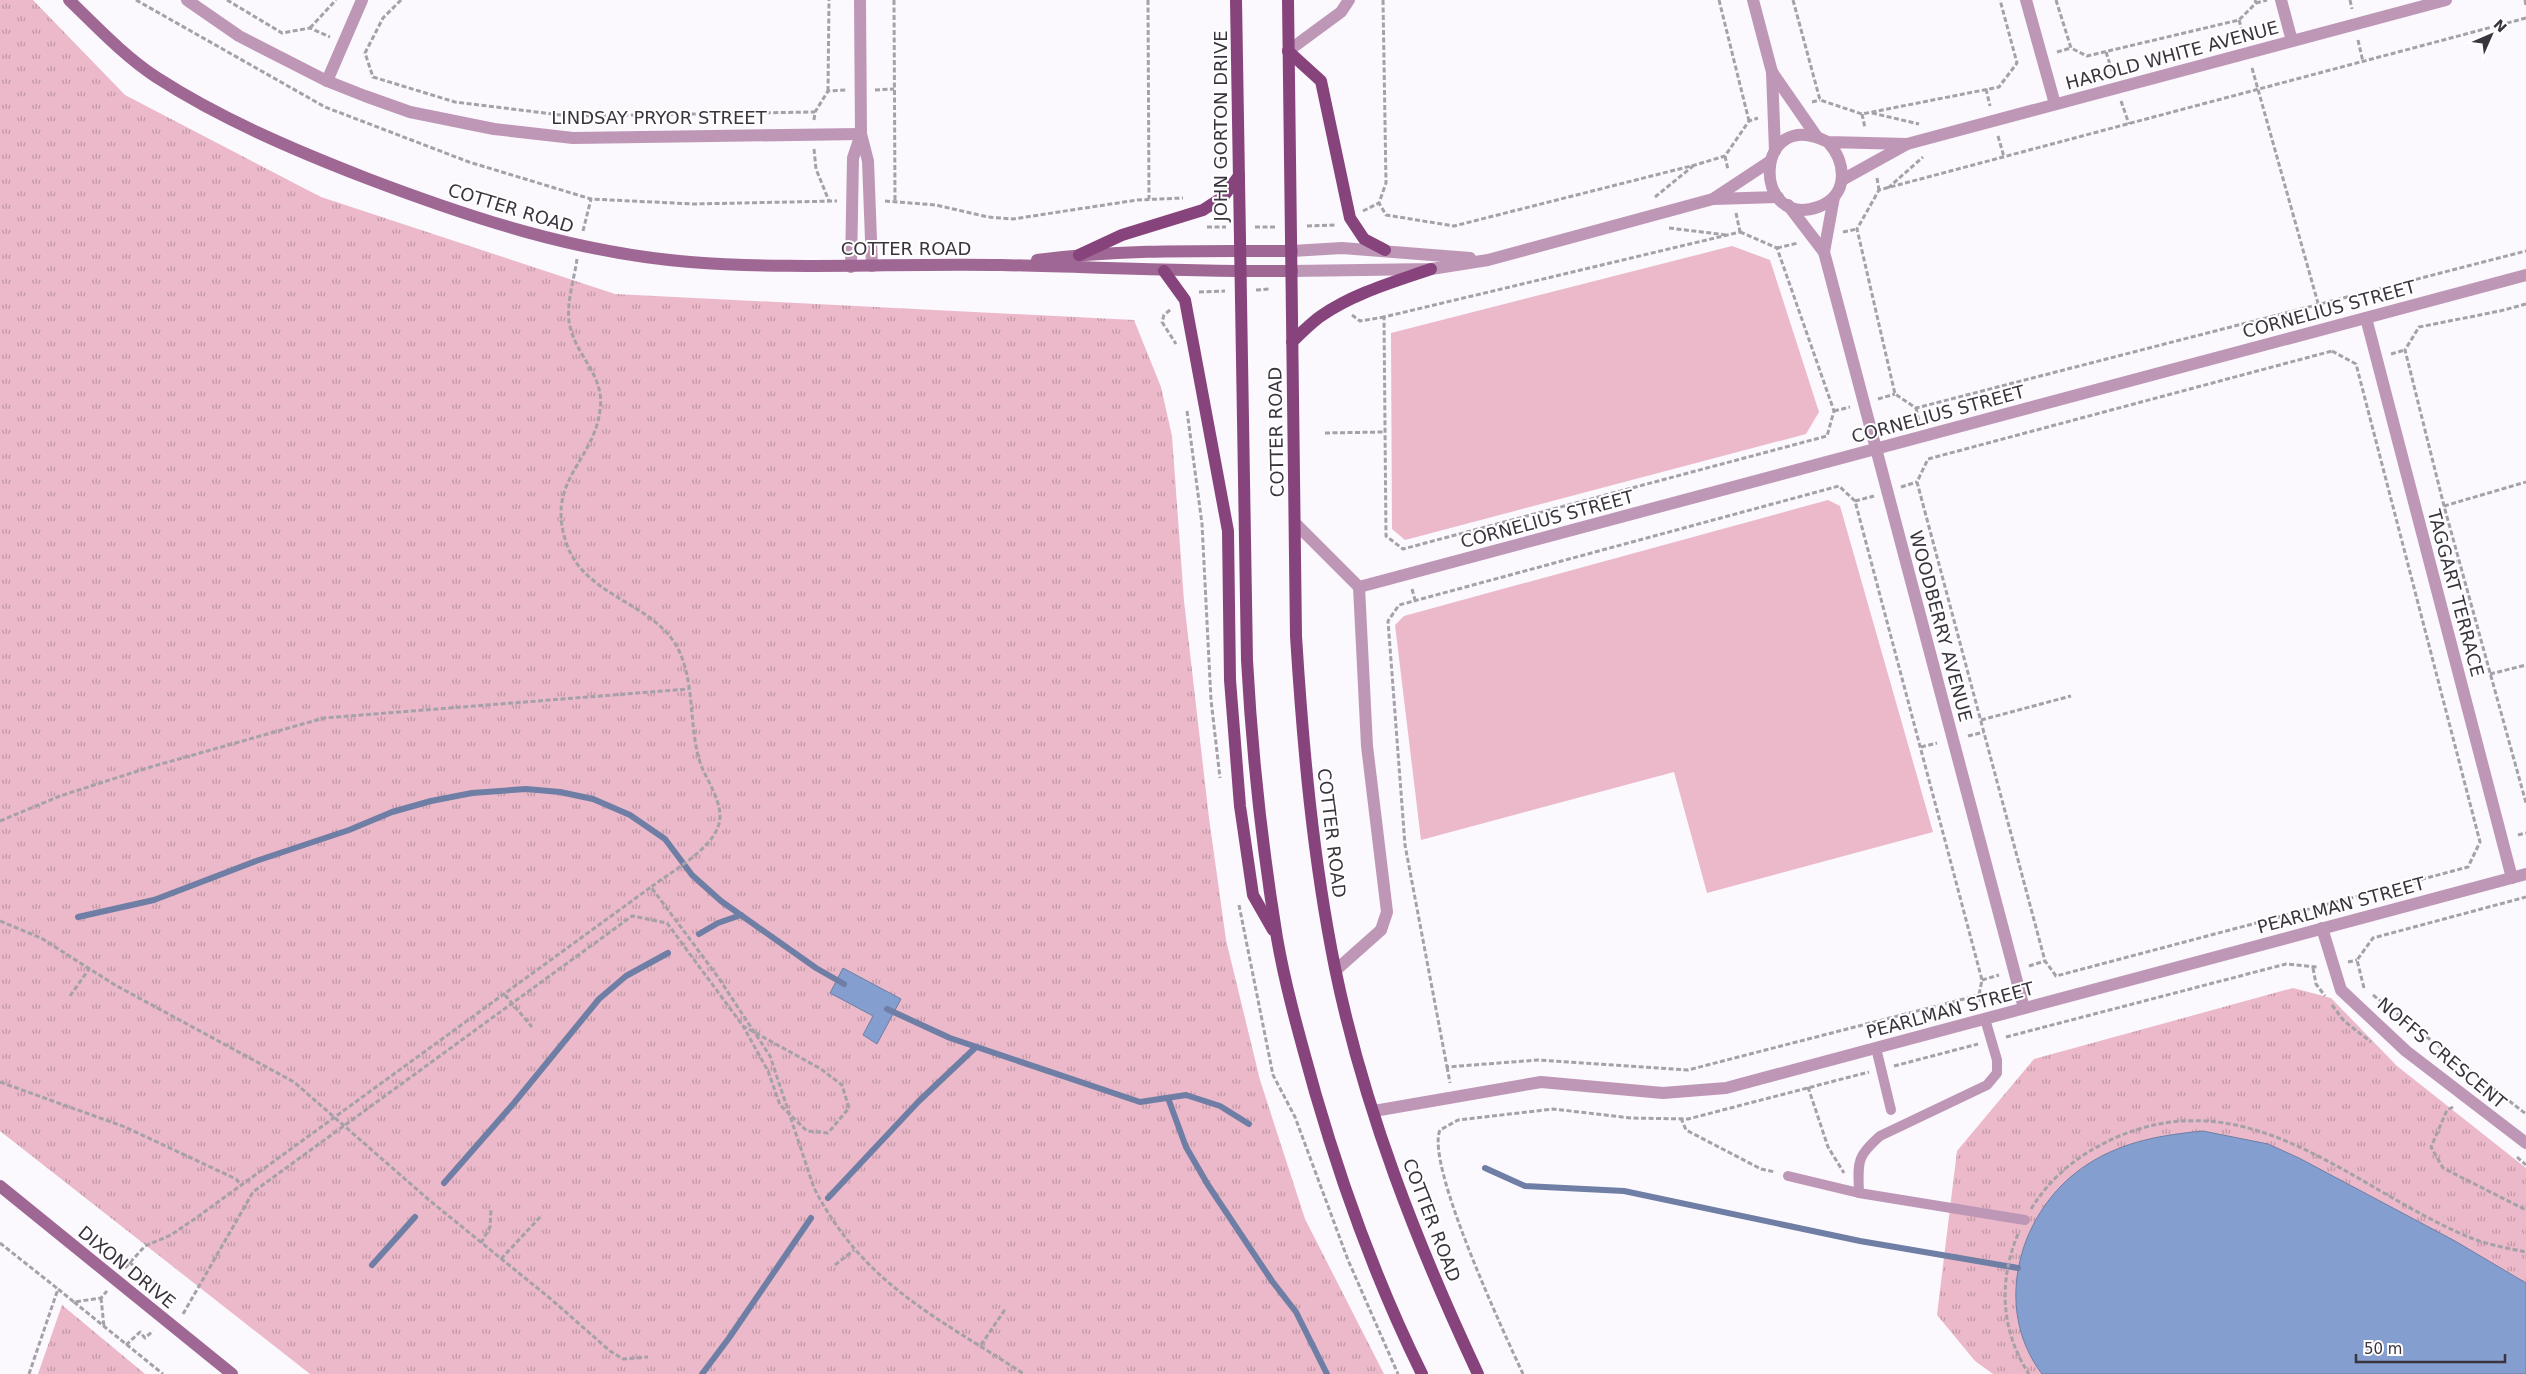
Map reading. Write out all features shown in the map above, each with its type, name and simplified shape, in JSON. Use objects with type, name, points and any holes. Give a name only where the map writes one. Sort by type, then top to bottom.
[{"type":"main road","name":"COTTER ROAD","points":[[68,0],[153,75],[200,104],[306,155],[393,188],[504,227],[579,247],[689,262],[851,266],[999,265],[1164,271],[1292,271]]},
{"type":"main road","name":"JOHN GORTON DRIVE","points":[[1236,0],[1239,176],[1238,252]]},
{"type":"main road","points":[[1288,0],[1292,252]]},
{"type":"main road","points":[[1288,51],[1321,81],[1350,218],[1364,240],[1385,250]]},
{"type":"main road","points":[[1079,255],[1122,235],[1203,210],[1223,197],[1239,176]]},
{"type":"main road","name":"COTTER ROAD","points":[[1238,252],[1247,670],[1258,801],[1278,939],[1304,1052],[1330,1143],[1381,1284],[1422,1374]]},
{"type":"main road","name":"COTTER ROAD","points":[[999,265],[1079,255],[1292,252],[1296,636],[1302,736],[1313,840],[1336,970],[1374,1111],[1422,1251],[1478,1374]]},
{"type":"main road","points":[[1292,342],[1320,316],[1346,301],[1379,286],[1431,269]]},
{"type":"main road","points":[[1164,271],[1185,300],[1227,522],[1230,680],[1240,806],[1253,895],[1278,939]]},
{"type":"main road","name":"DIXON DRIVE","points":[[0,1186],[232,1374]]},
{"type":"street","name":"LINDSAY PRYOR STREET","points":[[187,0],[239,36],[327,80],[410,112],[494,129],[573,138],[861,134]]},
{"type":"street","points":[[327,80],[362,0]]},
{"type":"street","points":[[860,0],[861,134],[868,162],[872,266]]},
{"type":"street","points":[[1288,51],[1341,12],[1349,0]]},
{"type":"street","points":[[1753,0],[1772,72],[1772,157],[1768,174],[1771,187],[1783,201],[1799,209],[1812,209],[1824,205],[1834,197],[1842,180],[1841,161],[1772,72]]},
{"type":"street","points":[[2026,0],[2055,104]]},
{"type":"street","points":[[2281,0],[2292,41]]},
{"type":"street","name":"HAROLD WHITE AVENUE","points":[[1842,180],[1907,144],[2446,0]]},
{"type":"street","points":[[851,266],[853,158],[861,134]]},
{"type":"street","points":[[1713,199],[1772,157],[1783,142],[1794,136],[1823,139]]},
{"type":"street","name":"HAROLD WHITE AVENUE","points":[[1823,139],[1907,144]]},
{"type":"street","name":"WOODBERRY AVENUE","points":[[1824,252],[1834,197]]},
{"type":"street","points":[[1292,271],[1431,269],[1488,260],[1713,199],[1783,201]]},
{"type":"street","name":"WOODBERRY AVENUE","points":[[1783,201],[1824,252],[2024,1008]]},
{"type":"street","points":[[1292,252],[1342,248],[1385,250],[1488,260]]},
{"type":"street","name":"CORNELIUS STREET","points":[[1359,587],[2526,275]]},
{"type":"street","name":"TAGGART TERRACE","points":[[2366,318],[2512,878]]},
{"type":"street","points":[[1295,523],[1359,587],[1368,746],[1387,912],[1382,930],[1336,970]]},
{"type":"street","name":"PEARLMAN STREET","points":[[1374,1111],[1541,1082],[1663,1093],[1726,1088],[2526,874]]},
{"type":"street","name":"NOFFS CRESCENT","points":[[2322,928],[2341,990],[2406,1051],[2526,1143]]},
{"type":"lane","points":[[1859,1192],[1858,1162],[1868,1147],[1880,1136],[1987,1085],[1997,1073],[1996,1060],[1986,1018]]},
{"type":"lane","points":[[1876,1048],[1891,1110]]},
{"type":"lane","points":[[1788,1176],[1859,1192],[2026,1220]]},
{"type":"path","points":[[136,0],[325,107],[469,162],[590,199],[694,204],[738,201],[853,200]]},
{"type":"path","points":[[227,0],[282,33],[310,28],[336,0]]},
{"type":"path","points":[[401,0],[383,18],[365,53],[373,78],[455,102],[569,116],[815,112]]},
{"type":"path","points":[[828,91],[829,0]]},
{"type":"path","points":[[894,0],[895,201]]},
{"type":"path","points":[[1148,0],[1148,199]]},
{"type":"path","points":[[1383,0],[1386,183],[1379,203],[1386,215],[1454,226],[1725,156],[1749,120],[1719,0]]},
{"type":"path","points":[[1793,0],[1820,100],[1862,114],[1999,87],[2016,63],[2000,0]]},
{"type":"path","points":[[2056,0],[2071,48],[2087,56],[2239,20],[2255,2],[2267,0]]},
{"type":"path","points":[[2525,0],[2526,5]]},
{"type":"path","points":[[2526,18],[1880,190],[1857,229],[1895,394],[1916,408],[2526,251]]},
{"type":"path","points":[[2239,20],[2332,351]]},
{"type":"path","points":[[1870,112],[1924,125]]},
{"type":"path","points":[[813,135],[816,169],[828,201]]},
{"type":"path","points":[[1887,188],[1930,150]]},
{"type":"path","points":[[1652,200],[1695,165]]},
{"type":"path","points":[[870,200],[936,204],[988,217],[1013,219],[1148,199],[1185,198]]},
{"type":"path","points":[[74,1302],[101,1298],[145,1246],[171,1236],[337,1118],[651,887],[694,854],[714,834],[720,815],[717,802],[696,751],[688,689],[680,655],[672,639],[649,618],[588,576],[576,561],[564,534],[561,515],[566,484],[592,437],[600,410],[598,382],[570,330],[570,305],[579,247],[590,199]]},
{"type":"path","points":[[1205,227],[1341,225]]},
{"type":"path","points":[[1662,228],[1730,235]]},
{"type":"path","points":[[1352,315],[1360,321],[1384,317],[1740,232],[1777,248],[1834,412],[1827,436],[1404,549],[1386,536],[1384,317]]},
{"type":"path","points":[[1198,292],[1292,288]]},
{"type":"path","points":[[2526,304],[2419,327],[2405,350],[2444,506],[2526,803]]},
{"type":"path","points":[[2332,351],[2356,364],[2480,842],[2468,867],[2056,976],[2045,961],[1917,482],[1928,459],[2332,351]]},
{"type":"path","points":[[1325,433],[1384,432]]},
{"type":"path","points":[[2444,506],[2526,482]]},
{"type":"path","points":[[1839,486],[1855,502],[1982,980],[1979,995],[1797,1043],[1688,1070],[1538,1060],[1447,1067],[1406,845],[1388,620],[1399,605],[1839,486]]},
{"type":"path","points":[[2490,674],[2526,665]]},
{"type":"path","points":[[0,821],[60,796],[147,768],[324,718],[688,689]]},
{"type":"path","points":[[1981,720],[2071,696]]},
{"type":"path","points":[[651,887],[757,1034],[773,1064],[805,1166],[814,1188],[824,1208],[854,1250],[901,1295],[1024,1374]]},
{"type":"path","points":[[2526,897],[2373,938],[2357,960],[2363,988],[2526,1114]]},
{"type":"path","points":[[175,1328],[253,1192],[632,916],[667,923],[743,1026],[768,1071],[780,1105],[807,1131],[828,1132],[849,1108],[842,1085],[822,1069],[743,1026]]},
{"type":"path","points":[[0,921],[41,938],[152,1006],[280,1074],[337,1118],[481,1244],[552,1300],[610,1351],[624,1359],[648,1357]]},
{"type":"path","points":[[70,996],[90,969]]},
{"type":"path","points":[[505,995],[532,1027]]},
{"type":"path","points":[[1797,1043],[1828,1147],[1836,1163],[1859,1192]]},
{"type":"path","points":[[0,1082],[124,1127],[236,1179],[242,1186]]},
{"type":"path","points":[[2464,1096],[2447,1110],[2431,1147],[2443,1168],[2526,1210]]},
{"type":"path","points":[[1681,1118],[1686,1130],[1761,1169],[1788,1176]]},
{"type":"path","points":[[2026,1220],[2036,1200],[2051,1182],[2068,1165],[2093,1148],[2139,1130],[2169,1123],[2202,1121],[2240,1126],[2270,1134],[2302,1147],[2469,1237],[2526,1252]]},
{"type":"path","points":[[1438,1142],[1445,1175],[1470,1257],[1523,1374]]},
{"type":"path","points":[[481,1244],[490,1227],[491,1209]]},
{"type":"path","points":[[500,1259],[542,1215]]},
{"type":"path","points":[[2017,1236],[2004,1288],[2005,1317],[2013,1342],[2029,1374]]},
{"type":"path","points":[[0,1243],[163,1374]]},
{"type":"path","points":[[835,1265],[854,1250]]},
{"type":"path","points":[[29,1374],[58,1289]]},
{"type":"path","points":[[101,1298],[104,1327]]},
{"type":"path","points":[[981,1345],[1006,1308]]},
{"type":"green space","points":[[0,0],[33,0],[125,95],[321,197],[615,294],[1134,320],[1161,387],[1172,436],[1184,601],[1209,818],[1226,940],[1260,1080],[1305,1219],[1384,1374],[310,1374],[0,1131]]},
{"type":"green space","points":[[1732,246],[1770,260],[1819,412],[1806,434],[1405,540],[1392,529],[1391,333]]},
{"type":"green space","points":[[1828,500],[1840,506],[1933,832],[1707,893],[1674,772],[1421,840],[1395,625],[1404,616]]},
{"type":"green space","points":[[2293,988],[2331,998],[2397,1066],[2526,1168],[2526,1374],[1993,1374],[1975,1361],[1937,1315],[1957,1151],[2034,1059]]},
{"type":"green space","points":[[62,1305],[145,1374],[38,1374]]},
{"type":"water","points":[[843,968],[901,999],[877,1044],[863,1035],[873,1016],[830,993]]},
{"type":"water","points":[[2203,1131],[2268,1144],[2299,1158],[2455,1241],[2526,1283],[2526,1374],[2042,1374],[2027,1348],[2018,1319],[2016,1290],[2020,1260],[2030,1232],[2045,1206],[2064,1183],[2088,1164],[2102,1156],[2144,1140]]},
{"type":"waterway","points":[[78,917],[154,900],[256,861],[349,830],[392,812],[431,801],[472,793],[526,789],[560,792],[593,799],[630,815],[665,839],[692,875],[721,901],[816,968],[844,984]]},
{"type":"waterway","points":[[699,934],[718,923],[741,915]]},
{"type":"waterway","points":[[444,1183],[514,1103],[599,999],[626,976],[668,953]]},
{"type":"waterway","points":[[887,1009],[950,1038],[1140,1102],[1186,1095],[1220,1106],[1249,1124]]},
{"type":"waterway","points":[[828,1198],[919,1101],[976,1047]]},
{"type":"waterway","points":[[1168,1098],[1186,1147],[1208,1185],[1272,1281],[1296,1312],[1327,1374]]},
{"type":"waterway","points":[[1485,1168],[1525,1186],[1624,1191],[1860,1241],[2018,1268]]},
{"type":"waterway","points":[[372,1265],[415,1217]]},
{"type":"waterway","points":[[702,1374],[729,1338],[811,1218]]}]
